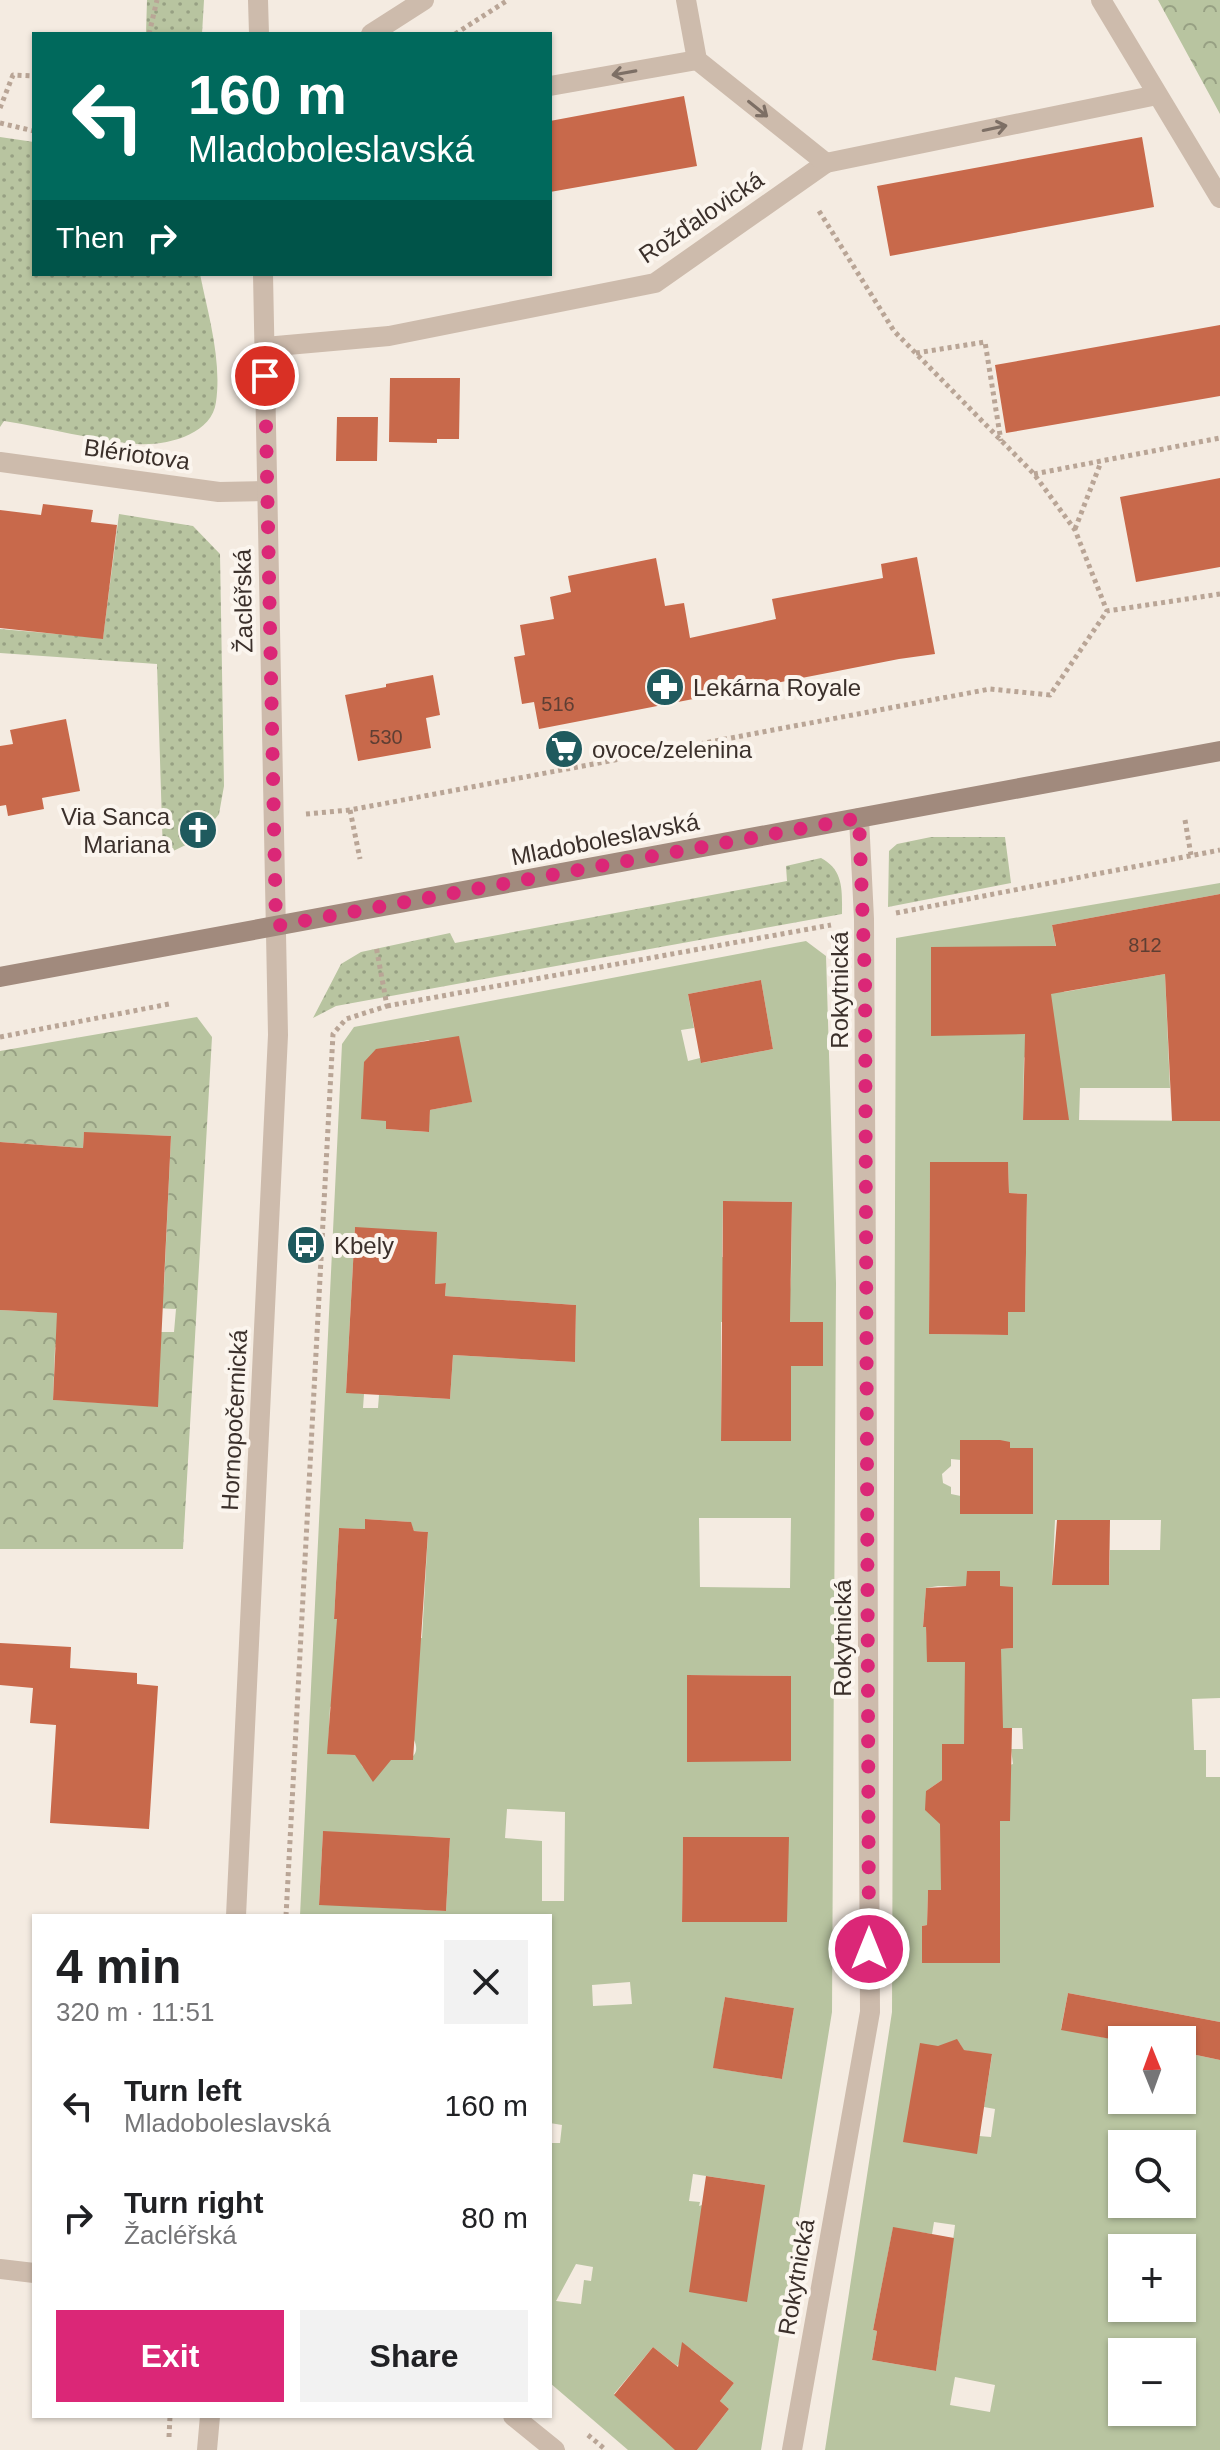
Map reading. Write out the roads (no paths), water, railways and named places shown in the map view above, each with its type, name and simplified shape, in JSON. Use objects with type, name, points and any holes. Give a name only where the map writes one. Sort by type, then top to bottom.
[{"type":"main road","name":"Mladoboleslavská","points":[[0,977],[1220,751]]},
{"type":"street","points":[[258,0],[259,32]]},
{"type":"street","points":[[374,32],[424,0]]},
{"type":"street","points":[[686,0],[697,60],[826,163]]},
{"type":"street","points":[[1101,0],[1220,198]]},
{"type":"street","points":[[552,86],[697,60]]},
{"type":"street","name":"Rožďalovická","points":[[265,347],[389,336],[655,283],[826,163],[1157,95]]},
{"type":"street","name":"Žacléřská","points":[[263,276],[276,926]]},
{"type":"street","name":"Blériotova","points":[[0,462],[219,492],[267,491]]},
{"type":"street","name":"Rokytnická","points":[[792,2450],[870,2012],[865,980],[859,818]]},
{"type":"street","name":"Hornopočernická","points":[[236,1914],[277,1047],[276,926]]},
{"type":"street","points":[[0,2269],[32,2273]]},
{"type":"street","points":[[207,2450],[210,2418]]},
{"type":"street","points":[[515,2418],[555,2450]]},
{"type":"place","name":"Lekárna Royale","points":[[665,687]]},
{"type":"place","name":"ovoce/zelenina","points":[[564,749]]},
{"type":"place","name":"Via Sanca Mariana","points":[[198,830]]},
{"type":"place","name":"Kbely","points":[[306,1245]]}]
